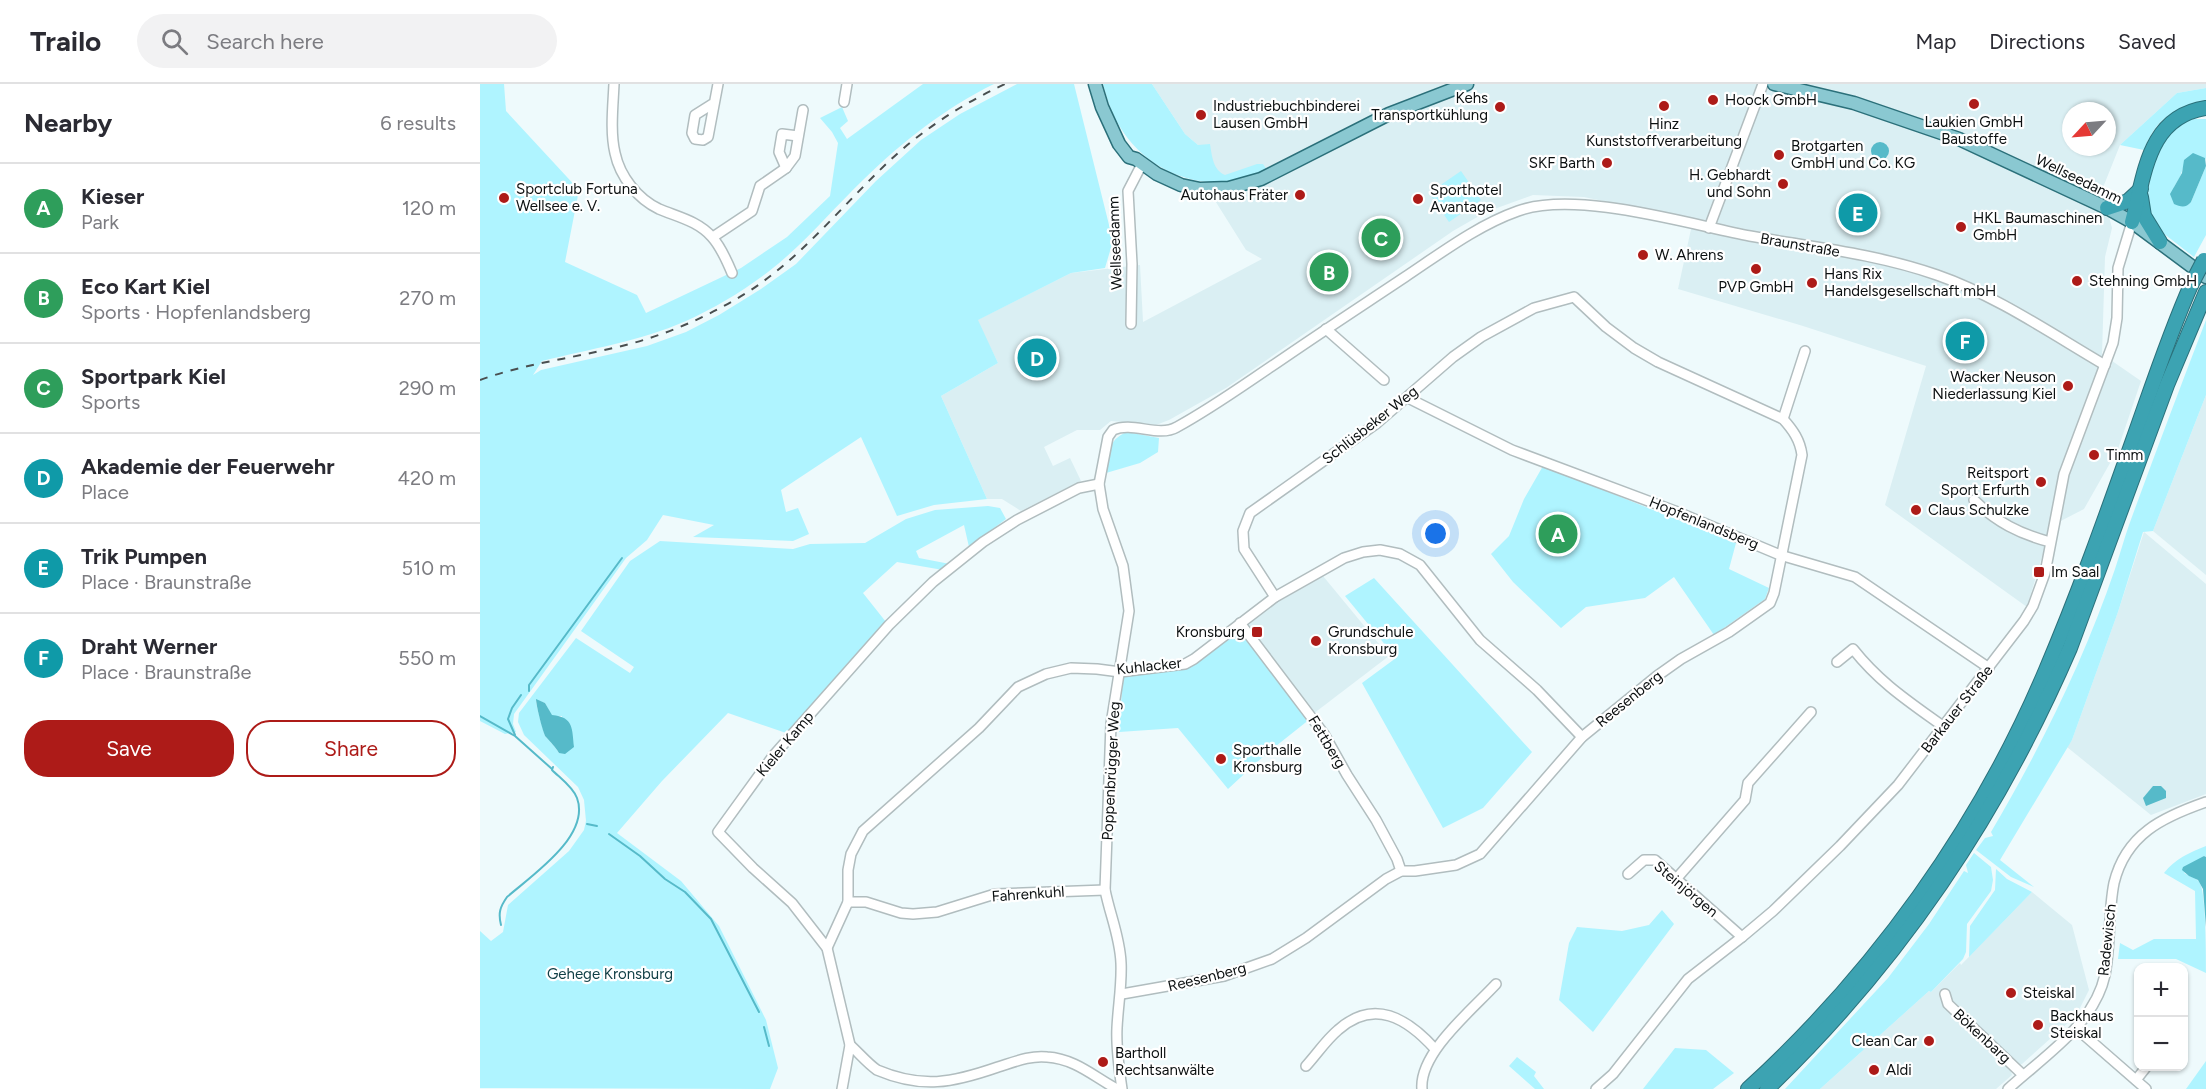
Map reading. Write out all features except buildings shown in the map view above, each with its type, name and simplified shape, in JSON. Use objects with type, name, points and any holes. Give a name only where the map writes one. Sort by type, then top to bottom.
[{"type":"highway","points":[[2132,222],[2151,153],[2160,133],[2169,123],[2184,114],[2206,108]]},
{"type":"highway","points":[[2184,114],[2206,116]]},
{"type":"highway","points":[[2107,208],[2128,201],[2141,189]]},
{"type":"highway","points":[[2141,189],[2144,216],[2160,242]]},
{"type":"highway","points":[[1748,1089],[1822,1015],[1896,928],[1954,845],[2002,761],[2038,689],[2058,641],[2114,494],[2168,340],[2205,258]]},
{"type":"highway","points":[[1767,1089],[1842,1012],[1902,940],[1953,868],[2014,766],[2070,648],[2167,385],[2205,294]]},
{"type":"main road","points":[[1095,84],[1102,107],[1115,133],[1134,152],[1139,162],[1162,177],[1190,187],[1213,190],[1241,186],[1270,175],[1397,110],[1467,84]]},
{"type":"main road","name":"Wellseedamm","points":[[1774,84],[1854,103],[1927,126],[1959,139],[2107,208],[2132,222],[2206,277]]},
{"type":"street","points":[[614,84],[615,153],[621,171],[634,190],[653,206],[689,220],[713,237],[732,273]]},
{"type":"street","points":[[714,104],[718,84]]},
{"type":"street","points":[[844,102],[847,84]]},
{"type":"street","points":[[1709,228],[1763,84]]},
{"type":"street","points":[[713,237],[752,211],[759,186],[786,168],[795,156],[803,110]]},
{"type":"street","points":[[786,168],[779,152],[782,134],[798,136]]},
{"type":"street","name":"Wellseedamm","points":[[1131,324],[1132,264],[1128,190],[1139,162]]},
{"type":"street","name":"Braunstraße","points":[[1120,427],[1173,430],[1477,231],[1519,210],[1543,204],[1578,204],[1630,212],[1888,261],[1936,275],[1968,288],[2105,365]]},
{"type":"street","name":"Barkauer Straße","points":[[1596,1089],[1613,1074],[1688,979],[1742,938],[1848,838],[1898,785],[1989,668],[2033,606],[2045,573],[2064,474],[2105,365],[2116,325],[2119,262],[2132,222]]},
{"type":"street","name":"Schlüsbeker Weg","points":[[1275,597],[1244,549],[1243,531],[1250,513],[1337,452],[1408,398],[1453,357],[1480,337],[1534,308],[1574,297]]},
{"type":"street","name":"Reesenberg","points":[[1122,994],[1224,976],[1272,959],[1306,938],[1386,879],[1401,871],[1415,872],[1456,865],[1480,854],[1582,737],[1657,676],[1681,659],[1729,632],[1770,603],[1802,455],[1801,444],[1794,431],[1783,419],[1658,362],[1634,348],[1606,327],[1574,297]]},
{"type":"street","points":[[1326,329],[1384,380]]},
{"type":"street","points":[[1783,419],[1805,351]]},
{"type":"street","name":"Hopfenlandsberg","points":[[1408,398],[1512,450],[1675,511],[1780,555],[1855,578],[1989,668]]},
{"type":"street","name":"Poppenbrügger Weg","points":[[1120,427],[1113,430],[1108,437],[1098,484],[1103,509],[1121,558],[1129,611],[1120,672],[1112,706],[1105,890],[1108,907],[1119,938],[1122,994],[1117,1028],[1120,1089]]},
{"type":"street","name":"Kieler Kamp","points":[[842,1089],[850,1045],[827,948],[792,903],[718,832],[773,756],[889,625],[933,582],[983,542],[1017,520],[1079,488],[1098,484]]},
{"type":"street","points":[[1974,500],[1986,512],[2010,528],[2050,542]]},
{"type":"street","name":"Kuhlacker","points":[[827,948],[848,902],[850,854],[862,831],[979,728],[1018,687],[1046,674],[1071,668],[1120,672],[1185,664],[1275,597],[1344,558],[1363,552],[1380,550],[1400,554],[1420,565],[1480,640],[1537,690],[1582,737]]},
{"type":"street","name":"Fettberg","points":[[1240,623],[1324,734],[1381,829],[1401,871]]},
{"type":"street","points":[[1837,662],[1853,649],[1869,670],[1885,684],[1944,727]]},
{"type":"street","points":[[1677,878],[1745,800],[1748,783],[1811,712]]},
{"type":"street","name":"Radewisch","points":[[2008,1089],[2076,1028],[2095,1001],[2103,984],[2113,890],[2118,870],[2125,856],[2141,836],[2158,822],[2172,814],[2206,802]]},
{"type":"street","name":"Steinjörgen","points":[[1628,874],[1644,860],[1655,860],[1742,938]]},
{"type":"street","name":"Fahrenkuhl","points":[[848,902],[866,902],[901,913],[913,914],[937,912],[995,894],[1105,890]]},
{"type":"street","points":[[1420,1088],[1426,1065],[1435,1049],[1496,984]]},
{"type":"street","name":"Bökenbarg","points":[[1945,994],[1948,1004],[2023,1075]]},
{"type":"street","points":[[1306,1066],[1335,1032],[1346,1023],[1375,1013],[1403,1021],[1420,1033],[1435,1049]]},
{"type":"street","points":[[2076,1028],[2146,1089]]},
{"type":"street","points":[[850,1045],[877,1070],[900,1083],[924,1088],[948,1084],[1023,1059],[1046,1057],[1076,1064],[1093,1072],[1104,1082],[1120,1089]]},
{"type":"street","points":[[2136,1080],[2143,1071]]},
{"type":"shaded area","points":[[1152,84],[2206,84],[2206,88],[2177,93],[2120,145],[2116,155],[2116,102],[2062,102],[2062,156],[2116,156],[2102,190],[2112,228],[2105,257],[2102,354],[2141,381],[2118,449],[2084,509],[2051,526],[2027,607],[1885,505],[1926,366],[1678,289],[1693,220],[1584,197],[1533,195],[1486,212],[1453,231],[1226,388],[1169,420],[1156,425],[1111,421],[1100,430],[1077,430],[1044,447],[1053,466],[1070,458],[1081,481],[1021,511],[1002,499],[987,499],[941,396],[998,363],[977,320],[1071,273],[1140,265],[1143,322],[1262,259],[1246,250],[1214,199],[1218,183],[1198,145],[1185,134]]},
{"type":"shaded area","points":[[1880,142],[1886,145],[1889,151],[1886,157],[1880,160],[1874,157],[1871,151],[1874,145]]},
{"type":"shaded area","points":[[2193,153],[2205,158],[2206,166],[2191,202],[2185,206],[2179,206],[2174,204],[2170,194],[2182,173],[2184,160]]},
{"type":"shaded area","points":[[2206,395],[2206,575],[2153,531]]},
{"type":"shaded area","points":[[2144,532],[2206,584],[2206,794],[2151,815],[2067,747],[2072,740],[2118,612]]},
{"type":"shaded area","name":"Grundschule Kronsburg","points":[[1323,576],[1389,656],[1313,714],[1244,626],[1276,603]]},
{"type":"shaded area","points":[[536,699],[545,703],[552,715],[568,721],[574,747],[565,754],[559,753],[546,737]]},
{"type":"shaded area","points":[[2153,786],[2161,786],[2166,791],[2166,798],[2146,806],[2143,798]]},
{"type":"shaded area","points":[[2206,857],[2206,927],[2203,889],[2198,880],[2182,870],[2183,867]]},
{"type":"shaded area","points":[[2032,892],[2072,925],[2089,990],[2070,1021],[2022,1064],[2010,1068],[2012,1075],[1996,1089],[1820,1089],[1929,991],[1931,992],[1960,963],[1961,965]]},
{"type":"green space","points":[[480,84],[504,84],[506,111],[579,190],[565,262],[637,295],[646,313],[741,268],[787,237],[830,196],[838,143],[820,118],[842,107],[848,121],[840,128],[847,139],[923,84],[994,84],[941,115],[893,152],[793,251],[739,292],[708,311],[669,328],[542,361],[533,375],[541,370],[647,346],[686,332],[719,315],[796,264],[876,181],[921,140],[960,114],[1017,84],[1074,84],[1113,241],[1105,268],[1071,273],[978,320],[998,363],[941,396],[987,499],[934,505],[897,516],[861,437],[781,490],[786,512],[798,508],[809,534],[793,541],[693,537],[714,525],[663,515],[647,540],[626,558],[514,714],[513,724],[516,732],[505,734],[480,721]]},
{"type":"green space","points":[[1103,84],[1152,84],[1185,134],[1198,145],[1210,144],[1212,158],[1221,173],[1225,175],[1257,164],[1263,164],[1267,170],[1252,177],[1219,182],[1186,178],[1170,172],[1155,164],[1130,141],[1115,117]]},
{"type":"green space","points":[[2206,88],[2206,104],[2167,116],[2154,130],[2144,150],[2120,145],[2177,93]]},
{"type":"green space","points":[[2206,119],[2206,160],[2205,158],[2183,168],[2174,187],[2191,202],[2206,166],[2206,235],[2194,257],[2154,226],[2146,202],[2153,164],[2165,136],[2186,121]]},
{"type":"green space","points":[[1461,171],[1481,200],[1449,222],[1429,193]]},
{"type":"green space","points":[[2206,320],[2206,395],[2153,531],[2143,532],[2118,612],[2072,740],[2000,860],[2034,887],[2011,877],[1976,850],[1985,838],[1993,836],[1991,832],[2027,769],[2075,670],[2103,603],[2138,499]]},
{"type":"green space","points":[[1127,432],[1159,438],[1158,452],[1140,463],[1106,473],[1112,443]]},
{"type":"green space","points":[[1543,466],[1736,543],[1729,569],[1769,588],[1765,599],[1714,635],[1674,577],[1645,598],[1586,607],[1561,628],[1513,582],[1491,554],[1509,536],[1524,499]]},
{"type":"green space","name":"Gehege Kronsburg","points":[[988,506],[1000,508],[1006,519],[969,547],[964,525],[916,551],[919,558],[950,564],[943,570],[897,562],[863,593],[886,622],[847,664],[789,734],[728,713],[662,781],[617,833],[681,881],[719,926],[766,1020],[778,1068],[770,1089],[480,1088],[480,931],[491,941],[503,932],[508,905],[569,851],[584,830],[586,821],[584,800],[578,787],[524,735],[518,722],[519,713],[576,638],[630,673],[634,667],[581,631],[630,561],[660,541],[793,549],[810,544],[865,543],[906,519],[935,510]],"holes":[[[536,700],[545,703],[552,716],[562,716],[559,753],[545,735]]]},
{"type":"green space","points":[[1374,578],[1532,752],[1483,808],[1443,828],[1362,683],[1396,658],[1345,596]]},
{"type":"green space","points":[[1239,628],[1310,719],[1267,753],[1228,789],[1178,728],[1119,732],[1123,676],[1176,669]]},
{"type":"green space","points":[[2206,846],[2206,857],[2204,856],[2184,873],[2199,881],[2202,889],[2206,973],[2176,959],[2118,959],[2120,943],[2133,950],[2154,939],[2196,939],[2195,891],[2164,873],[2188,854]]},
{"type":"green space","points":[[1974,853],[1991,867],[1993,880],[1991,891],[1967,924],[1966,952],[1963,959],[1931,992],[1929,991],[1820,1089],[1785,1089],[1888,978],[1929,924],[1964,871],[1968,873],[1966,865]]},
{"type":"green space","points":[[1996,869],[2007,879],[2032,892],[1969,957],[1970,926],[1995,890]]},
{"type":"green space","points":[[1662,910],[1674,924],[1593,1032],[1559,1000],[1569,943],[1577,927],[1622,931],[1649,925]]},
{"type":"green space","points":[[1675,1048],[1706,1050],[1734,1073],[1713,1089],[1643,1089]]},
{"type":"green space","points":[[1517,1057],[1536,1072],[1534,1076],[1544,1089],[1535,1089],[1509,1066]]},
{"type":"green space","points":[[2206,1061],[2206,1089],[2186,1089]]},
{"type":"waterway","points":[[529,691],[529,685],[622,558]]},
{"type":"waterway","points":[[515,735],[508,719],[521,695]]},
{"type":"waterway","points":[[480,716],[515,736],[552,769]]},
{"type":"waterway","points":[[501,925],[500,910],[507,897],[556,854],[575,827],[579,812],[577,798],[569,786],[552,770],[553,767]]},
{"type":"waterway","points":[[587,824],[597,826]]},
{"type":"waterway","points":[[609,834],[685,892],[711,919],[759,1012]]},
{"type":"waterway","points":[[764,1027],[769,1046]]},
{"type":"railway","points":[[480,380],[527,366],[647,339],[683,326],[734,300],[772,275],[791,259],[910,143],[976,98],[1005,84]]},
{"type":"place","name":"Hoock GmbH","points":[[1713,100]]},
{"type":"place","name":"Laukien GmbH Baustoffe","points":[[1974,104]]},
{"type":"place","name":"Hinz Kunststoffverarbeitung","points":[[1664,106]]},
{"type":"place","name":"Kehs Transportkühlung","points":[[1500,107]]},
{"type":"place","name":"Industriebuchbinderei Lausen GmbH","points":[[1201,115]]},
{"type":"place","name":"Brotgarten GmbH und Co. KG","points":[[1779,155]]},
{"type":"place","name":"SKF Barth","points":[[1607,163]]},
{"type":"place","name":"H. Gebhardt und Sohn","points":[[1783,184]]},
{"type":"place","name":"Autohaus Fräter","points":[[1300,195]]},
{"type":"place","name":"Sportclub Fortuna Wellsee e. V.","points":[[504,198]]},
{"type":"place","name":"Sporthotel Avantage","points":[[1418,199]]},
{"type":"place","name":"Trik Pumpen","points":[[1858,213]]},
{"type":"place","name":"HKL Baumaschinen GmbH","points":[[1961,227]]},
{"type":"place","name":"Sportpark Kiel","points":[[1381,238]]},
{"type":"place","name":"W. Ahrens","points":[[1643,255]]},
{"type":"place","name":"PVP GmbH","points":[[1756,269]]},
{"type":"place","name":"Eco Kart Kiel","points":[[1329,272]]},
{"type":"place","name":"Stehning GmbH","points":[[2077,281]]},
{"type":"place","name":"Hans Rix Handelsgesellschaft mbH","points":[[1812,283]]},
{"type":"place","name":"Draht Werner","points":[[1965,341]]},
{"type":"place","name":"Akademie der Feuerwehr","points":[[1037,358]]},
{"type":"place","name":"Wacker Neuson Niederlassung Kiel","points":[[2068,386]]},
{"type":"place","name":"Timm","points":[[2094,455]]},
{"type":"place","name":"Reitsport Sport Erfurth","points":[[2041,482]]},
{"type":"place","name":"Claus Schulzke","points":[[1916,510]]},
{"type":"place","name":"Kieser","points":[[1558,534]]},
{"type":"place","name":"Im Saal","points":[[2039,572]]},
{"type":"place","name":"Kronsburg","points":[[1257,632]]},
{"type":"place","name":"Grundschule Kronsburg","points":[[1316,641]]},
{"type":"place","name":"Sporthalle Kronsburg","points":[[1221,759]]},
{"type":"place","name":"Steiskal","points":[[2011,993]]},
{"type":"place","name":"Backhaus Steiskal","points":[[2038,1025]]},
{"type":"place","name":"Clean Car","points":[[1929,1041]]},
{"type":"place","name":"Bartholl Rechtsanwälte","points":[[1103,1062]]},
{"type":"place","name":"Aldi","points":[[1874,1070]]}]
